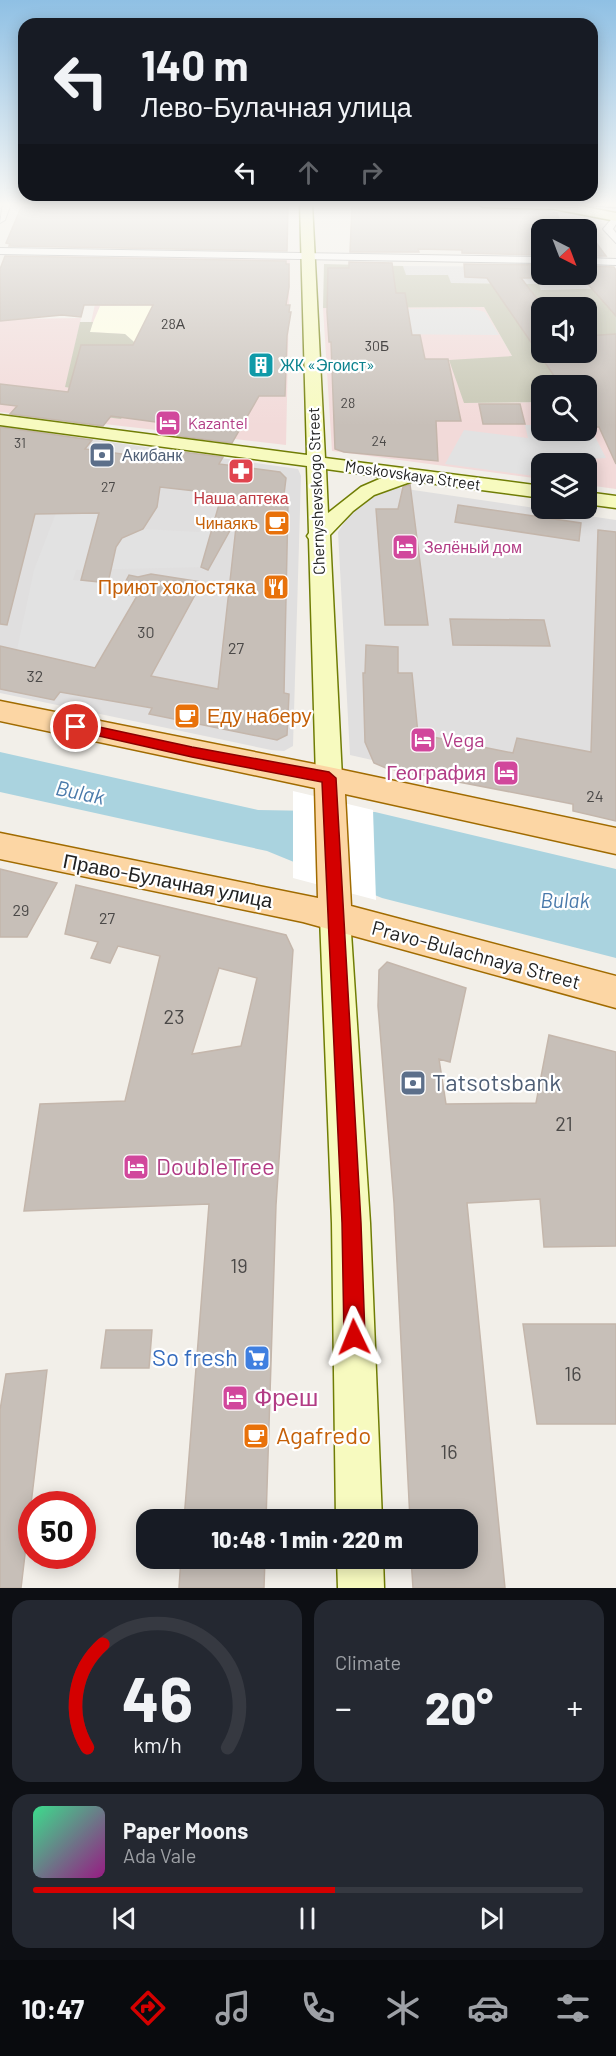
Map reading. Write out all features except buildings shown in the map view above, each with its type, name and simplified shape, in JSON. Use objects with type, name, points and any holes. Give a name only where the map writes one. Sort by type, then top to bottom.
[{"type":"main road","name":"Chernyshevskogo Street","points":[[309,277],[317,536],[351,1223],[359,1509]]},
{"type":"main road","name":"Moskovskaya Street","points":[[0,420],[531,491]]},
{"type":"main road","points":[[317,536],[340,511],[371,488],[391,481],[419,476]]},
{"type":"main road","points":[[597,499],[616,502]]},
{"type":"main road","points":[[0,711],[192,752],[329,789],[616,841]]},
{"type":"main road","name":"Право-Булачная улица","points":[[0,846],[335,904]]},
{"type":"main road","name":"Pravo-Bulachnaya Street","points":[[335,904],[616,992]]},
{"type":"main road","points":[[360,1569],[361,1588]]},
{"type":"shaded area","points":[[52,277],[290,277],[286,445],[0,412],[0,305],[22,319],[81,318],[66,387],[77,389],[134,342],[125,334],[89,332],[95,304]]},
{"type":"shaded area","points":[[324,277],[449,277],[451,283],[531,284],[539,285],[541,290],[616,288],[616,402],[597,392],[597,375],[531,375],[531,402],[464,403],[449,360],[512,356],[484,307],[323,308]]},
{"type":"shaded area","points":[[449,277],[531,277],[531,284],[450,283]]},
{"type":"shaded area","points":[[597,277],[616,277],[616,288],[541,290],[539,285],[597,285]]},
{"type":"shaded area","points":[[203,305],[153,348],[134,342],[125,334],[89,332],[100,306]]},
{"type":"shaded area","points":[[484,307],[512,356],[464,403],[531,402],[531,441],[597,441],[597,420],[616,402],[616,489],[597,486],[597,453],[531,453],[531,478],[332,451],[323,308]]},
{"type":"shaded area","points":[[469,308],[485,312],[499,335],[361,334],[400,309]]},
{"type":"shaded area","points":[[80,322],[93,322],[90,332],[125,334],[134,342],[153,348],[137,399],[121,419],[57,411],[76,389],[65,387]]},
{"type":"shaded area","points":[[525,425],[531,425],[531,441],[597,441],[606,458],[597,459],[597,453],[531,453],[531,476],[445,464],[464,430],[528,438]]},
{"type":"shaded area","points":[[0,426],[298,469],[301,476],[293,746],[284,751],[271,750],[0,693]]},
{"type":"shaded area","points":[[386,486],[531,507],[531,519],[597,519],[597,517],[616,520],[616,815],[350,755],[338,532],[361,498]]},
{"type":"shaded area","points":[[126,512],[123,527],[95,528],[92,538],[128,536],[143,529],[199,532],[201,529],[211,530],[208,540],[218,541],[211,567],[76,570],[73,580],[110,583],[119,594],[137,596],[95,668],[17,650],[34,570],[56,513]]},
{"type":"water","name":"Bulak","points":[[0,752],[258,810],[375,812],[616,869],[616,958],[382,898],[267,851],[0,792]]},
{"type":"pier","points":[[293,791],[373,810],[376,900],[293,878]]},
{"type":"place","name":"ЖК «Эгоист»","points":[[261,365]]},
{"type":"place","name":"Kazantel","points":[[168,423]]},
{"type":"place","name":"Акибанк","points":[[102,455]]},
{"type":"place","name":"Наша аптека","points":[[241,471]]},
{"type":"place","name":"Чинаякъ","points":[[277,523]]},
{"type":"place","name":"Зелёный дом","points":[[405,547]]},
{"type":"place","name":"Приют холостяка","points":[[276,587]]},
{"type":"place","name":"Еду наберу","points":[[187,716]]},
{"type":"place","name":"Vega","points":[[423,740]]},
{"type":"place","name":"География","points":[[506,773]]},
{"type":"place","name":"Tatsotsbank","points":[[413,1083]]},
{"type":"place","name":"DoubleTree","points":[[136,1167]]},
{"type":"place","name":"So fresh","points":[[257,1358]]},
{"type":"place","name":"Фреш","points":[[235,1398]]},
{"type":"place","name":"Agafredo","points":[[256,1436]]},
{"type":"route","points":[[76,727],[329,778],[351,1223],[354,1337]]}]
